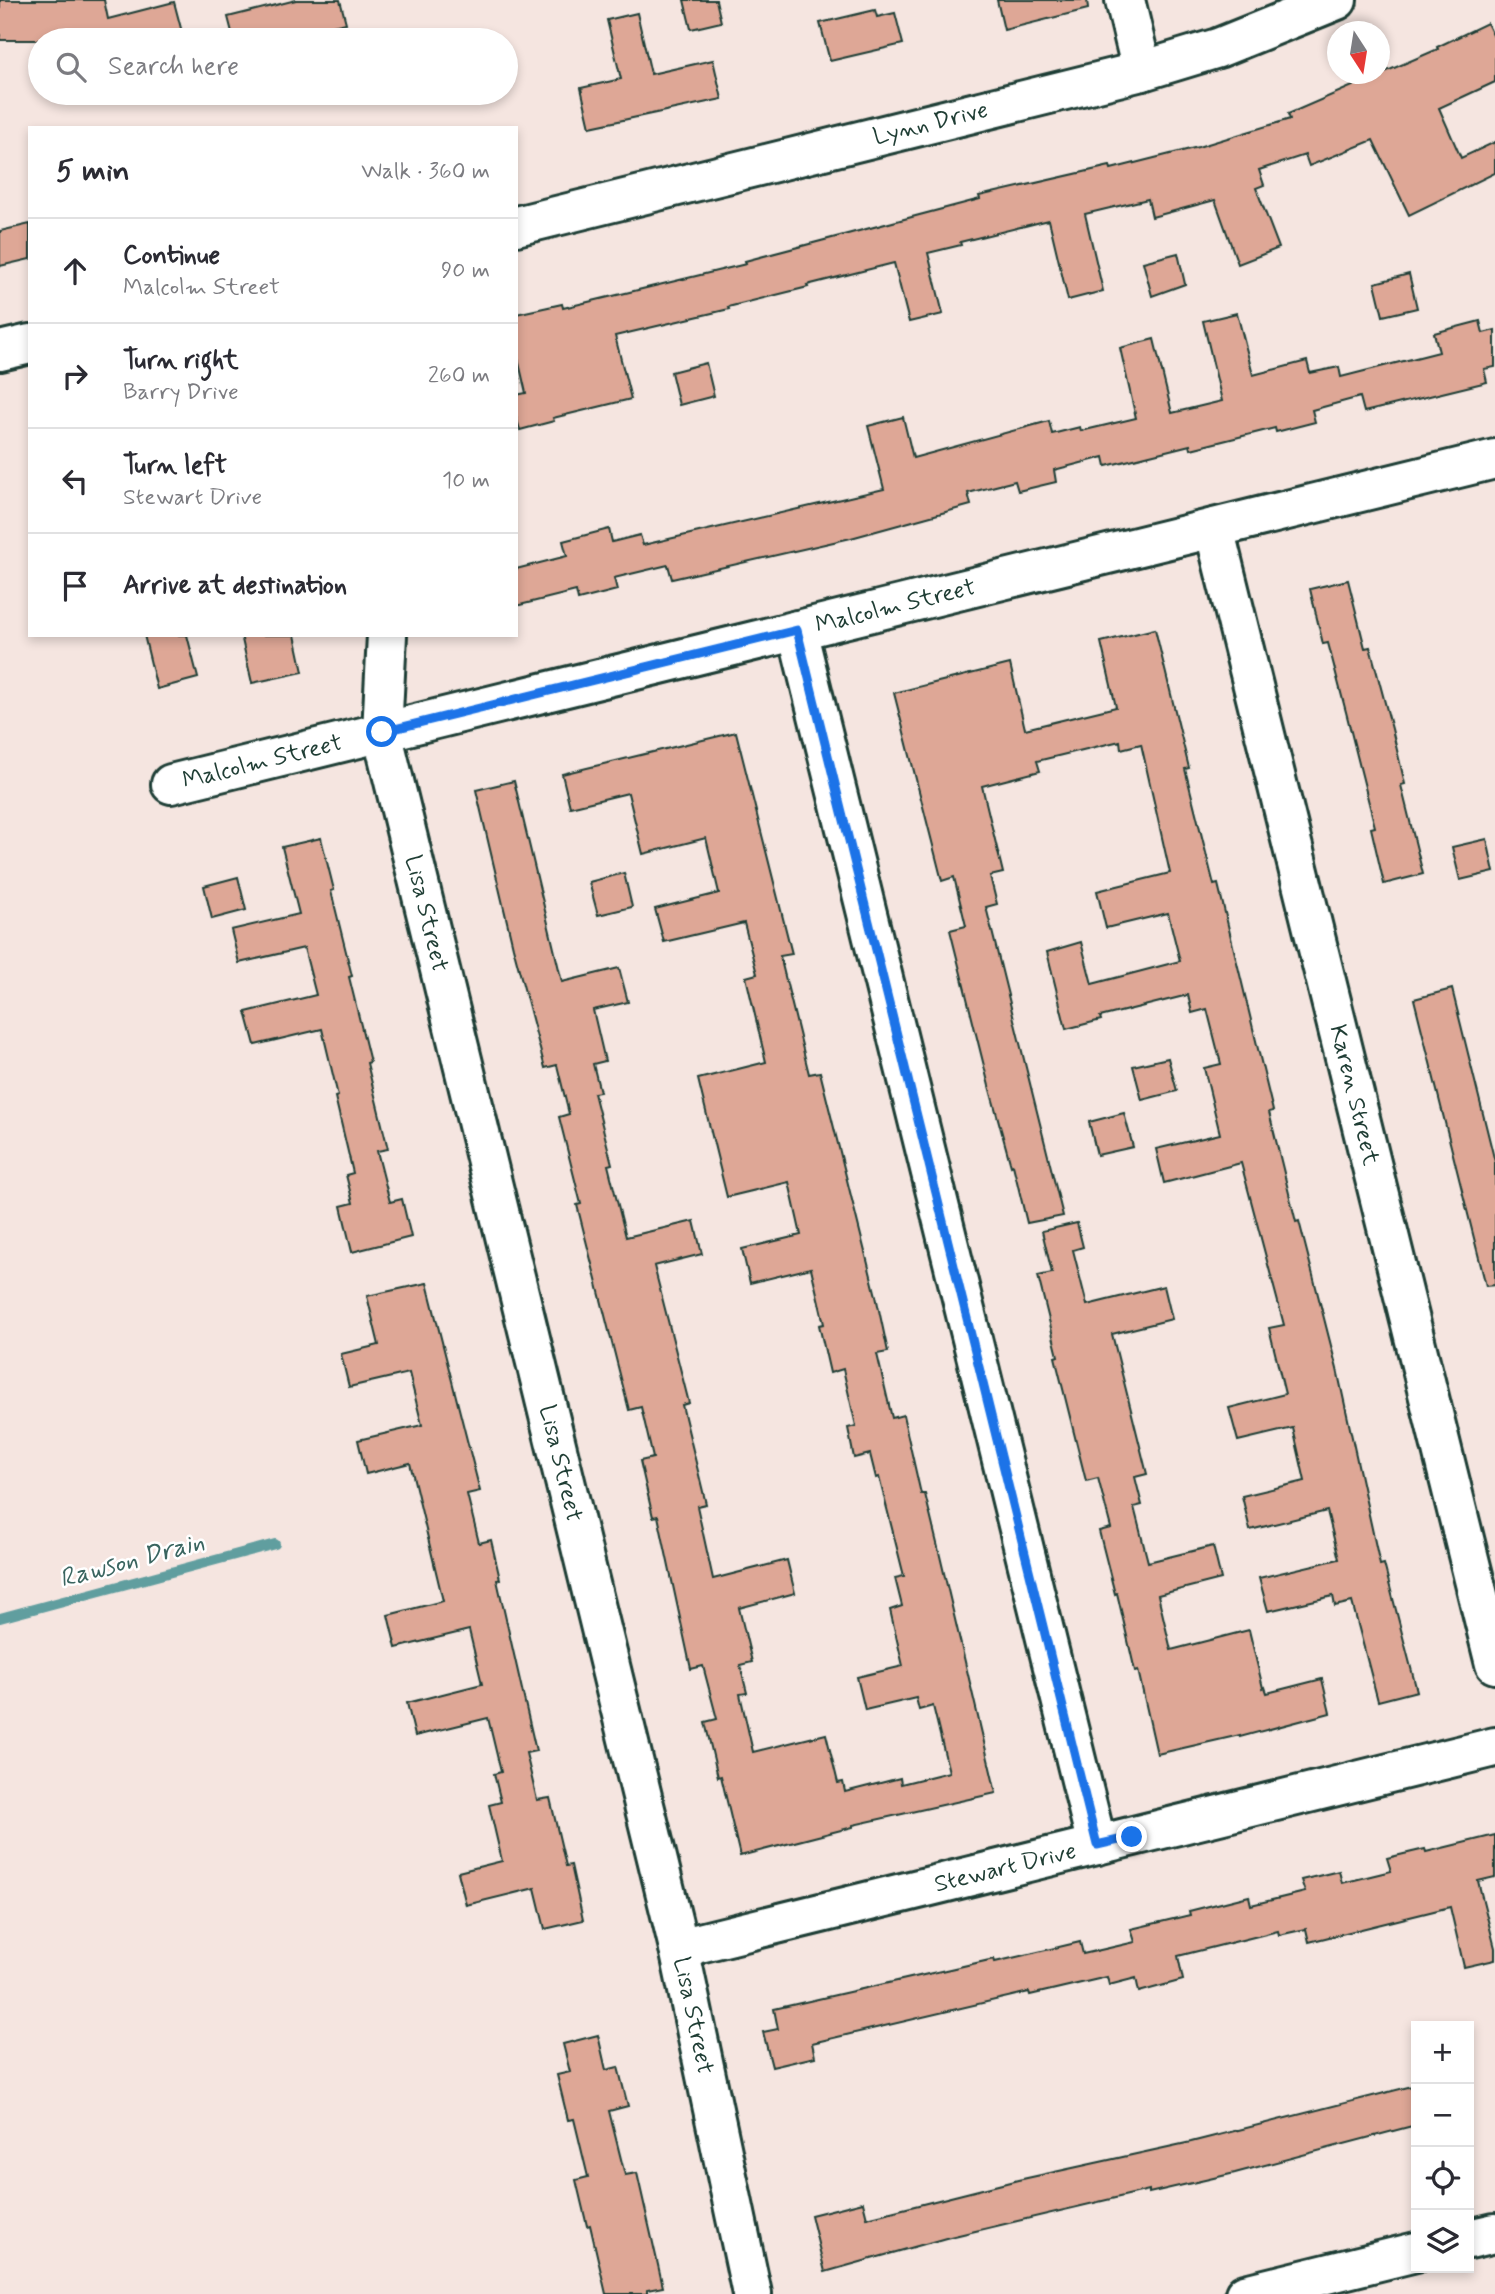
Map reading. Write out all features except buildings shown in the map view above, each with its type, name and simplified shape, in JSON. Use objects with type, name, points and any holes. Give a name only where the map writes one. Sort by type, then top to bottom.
[{"type":"street","points":[[1125,0],[1142,71]]},
{"type":"street","name":"Lynn Drive","points":[[518,226],[1142,71],[1218,47],[1337,0]]},
{"type":"street","points":[[0,351],[28,344]]},
{"type":"street","name":"Malcolm Street","points":[[171,784],[1495,458]]},
{"type":"street","name":"Karen Street","points":[[1214,528],[1495,1664]]},
{"type":"street","points":[[797,630],[1097,1845]]},
{"type":"street","name":"Lisa Street","points":[[387,637],[382,732],[679,1948],[752,2294]]},
{"type":"street","name":"Stewart Drive","points":[[679,1948],[1495,1747]]},
{"type":"street","points":[[1474,2238],[1495,2233]]},
{"type":"street","points":[[1245,2294],[1411,2253]]},
{"type":"waterway","name":"Rawson Drain","points":[[0,1618],[275,1544]]},
{"type":"route","points":[[382,732],[797,630],[1097,1845],[1132,1837]]}]
